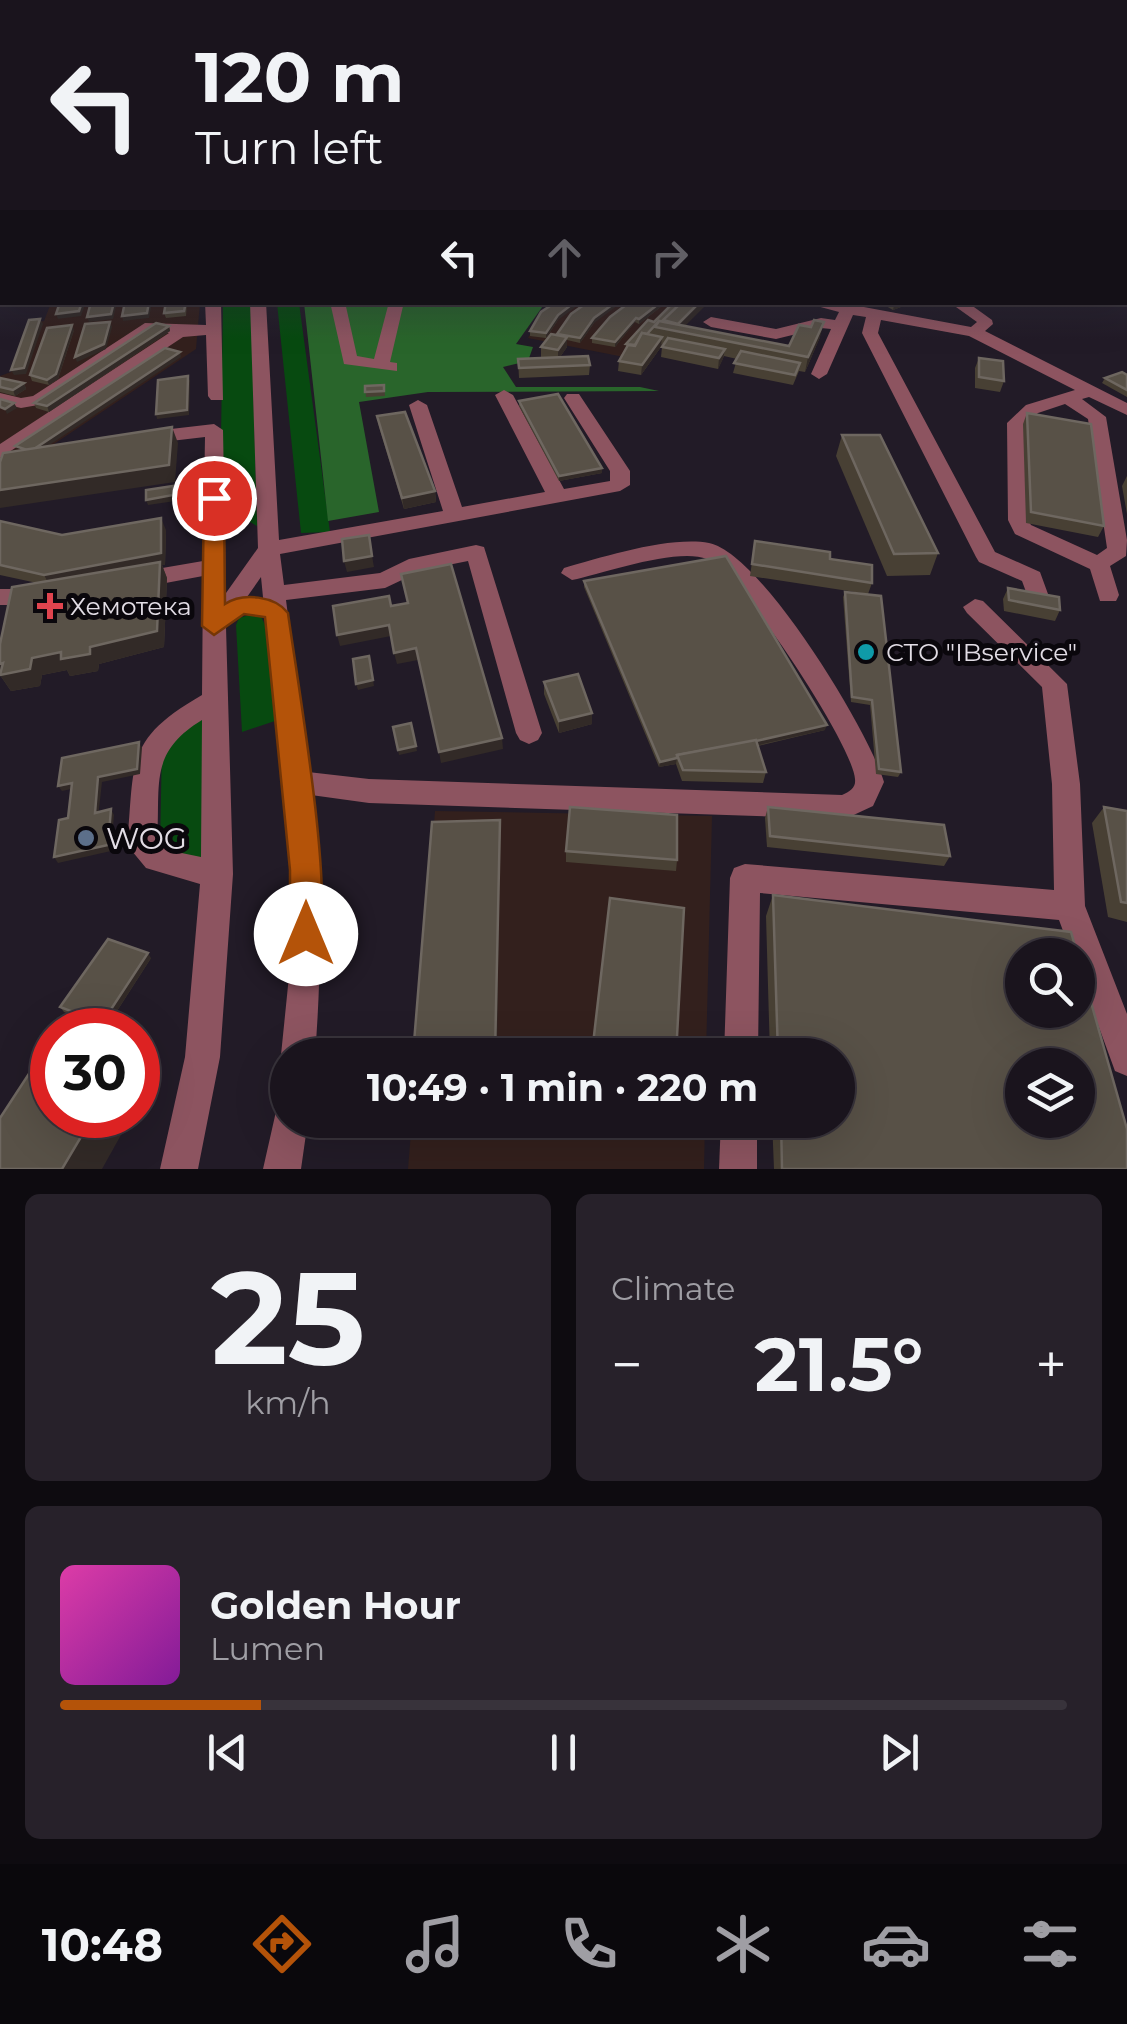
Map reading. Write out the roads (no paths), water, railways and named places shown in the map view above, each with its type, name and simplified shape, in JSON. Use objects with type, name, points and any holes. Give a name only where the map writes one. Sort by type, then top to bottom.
[{"type":"street","points":[[213,305],[217,396]]},
{"type":"street","points":[[258,305],[269,549],[305,870],[306,928],[299,1038]]},
{"type":"street","points":[[337,305],[350,360],[386,366],[396,305]]},
{"type":"street","points":[[815,305],[843,318]]},
{"type":"street","points":[[961,305],[984,320],[985,324],[974,332]]},
{"type":"street","points":[[875,314],[870,333],[987,557],[1032,577],[1037,594]]},
{"type":"street","points":[[712,322],[776,334],[875,314],[974,332],[1127,410]]},
{"type":"street","points":[[819,374],[843,318]]},
{"type":"street","points":[[0,398],[24,403],[38,400],[151,326],[214,329]]},
{"type":"street","points":[[2,448],[187,330]]},
{"type":"street","points":[[1092,391],[1032,409],[1016,423],[1018,520],[1032,536],[1098,564],[1108,595]]},
{"type":"street","points":[[504,395],[558,498]]},
{"type":"street","points":[[214,626],[269,549],[614,488],[622,482],[620,471],[573,398]]},
{"type":"street","points":[[1068,399],[1097,417],[1118,551],[1098,564]]},
{"type":"street","points":[[418,405],[455,516]]},
{"type":"street","points":[[125,441],[214,430],[218,874],[214,973],[194,1116],[179,1169]]},
{"type":"street","points":[[296,782],[369,791],[825,807],[845,807],[863,798],[870,782],[864,762],[760,594],[731,560],[696,548],[572,572]]},
{"type":"street","points":[[214,626],[239,606],[261,606],[386,580],[416,564],[476,552],[529,733]]},
{"type":"street","points":[[123,582],[214,567]]},
{"type":"street","points":[[0,598],[68,592]]},
{"type":"street","points":[[975,607],[1054,684],[1066,784],[1070,906],[1127,1058]]},
{"type":"street","points":[[215,700],[167,728],[155,742],[149,755],[142,845],[150,857],[162,862],[218,874]]},
{"type":"street","points":[[741,1038],[745,878],[1070,906]]},
{"type":"street","points":[[282,1169],[287,1138]]},
{"type":"street","points":[[738,1169],[739,1138]]},
{"type":"place","name":"Хемотека","points":[[50,606]]},
{"type":"place","name":"СТО \"IBservice\"","points":[[866,652]]},
{"type":"place","name":"WOG","points":[[86,838]]}]
